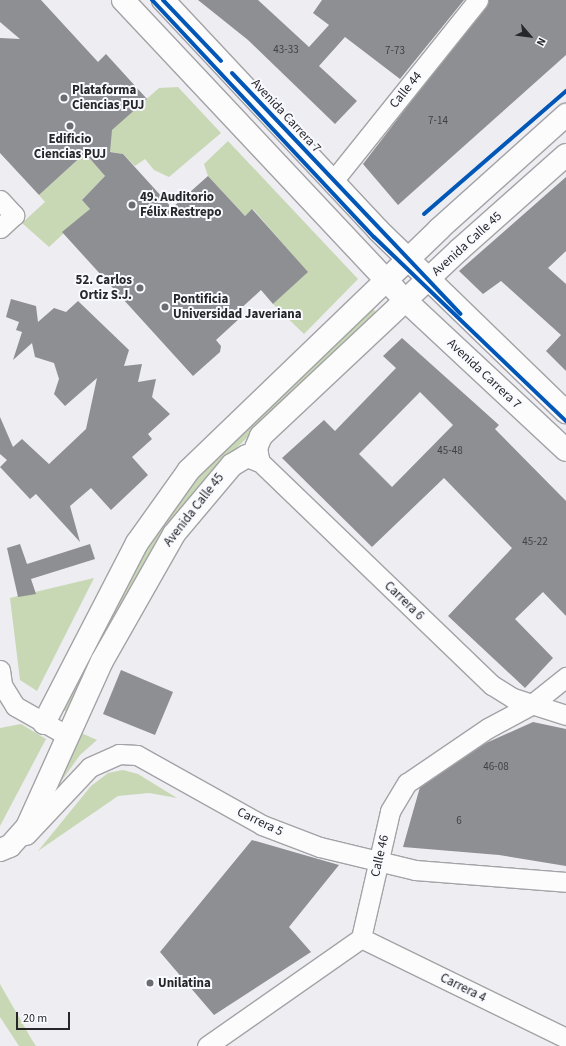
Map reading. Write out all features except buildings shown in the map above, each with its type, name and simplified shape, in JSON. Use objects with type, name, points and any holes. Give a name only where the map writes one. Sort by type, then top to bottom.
[{"type":"main road","name":"Avenida Carrera 7","points":[[123,0],[405,300],[566,450]]},
{"type":"main road","name":"Avenida Carrera 7","points":[[167,1],[407,259],[566,412]]},
{"type":"main road","name":"Avenida Calle 45","points":[[44,723],[120,572],[164,501],[189,470],[407,259],[566,115]]},
{"type":"main road","name":"Avenida Calle 45","points":[[5,848],[26,828],[120,624],[174,534],[232,465],[247,456],[258,460],[256,448],[261,436],[405,300],[566,155]]},
{"type":"street","name":"Calle 44","points":[[333,181],[478,0]]},
{"type":"street","points":[[0,200],[14,215],[0,228]]},
{"type":"street","name":"Carrera 6","points":[[258,460],[474,669],[503,692],[531,705],[566,715]]},
{"type":"street","points":[[0,670],[4,688],[15,706],[68,736]]},
{"type":"street","name":"Calle 46","points":[[361,938],[390,811],[407,783],[488,728],[531,705],[566,677]]},
{"type":"street","name":"Carrera 5","points":[[5,848],[23,838],[90,767],[119,754],[136,755],[262,825],[378,864],[452,874],[566,882]]},
{"type":"street","points":[[207,1046],[361,938]]},
{"type":"street","name":"Carrera 4","points":[[361,938],[566,1038]]},
{"type":"green space","points":[[178,87],[221,133],[169,177],[154,170],[145,159],[135,166],[123,154],[106,151],[98,142],[159,88]]},
{"type":"green space","points":[[228,141],[358,279],[304,334],[273,304],[307,272],[253,209],[245,216],[208,176],[204,164]]},
{"type":"green space","points":[[85,153],[105,176],[82,200],[90,209],[49,247],[22,223],[45,202],[39,195]]},
{"type":"green space","points":[[372,308],[376,312],[214,470],[179,510],[125,596],[68,712],[62,710],[145,548],[173,507],[209,465]]},
{"type":"green space","points":[[94,578],[37,691],[20,680],[10,598]]},
{"type":"green space","points":[[21,724],[46,739],[0,826],[0,728]]},
{"type":"green space","points":[[79,732],[97,740],[80,755],[48,800]]},
{"type":"green space","points":[[123,770],[138,774],[177,798],[149,793],[118,796],[38,851],[91,786],[108,773]]},
{"type":"green space","points":[[0,984],[36,1046],[19,1046],[0,1017]]},
{"type":"cycle path","points":[[152,0],[374,237],[566,421]]},
{"type":"cycle path","points":[[163,0],[221,61]]},
{"type":"cycle path","points":[[232,73],[461,314]]},
{"type":"cycle path","points":[[424,214],[566,91]]},
{"type":"place","name":"Plataforma Ciencias PUJ","points":[[64,98]]},
{"type":"place","name":"Edificio Ciencias PUJ","points":[[70,126]]},
{"type":"place","name":"49. Auditorio Félix Restrepo","points":[[132,205]]},
{"type":"place","name":"52. Carlos Ortiz S.J.","points":[[140,288]]},
{"type":"place","name":"Pontificia Universidad Javeriana","points":[[165,307]]},
{"type":"place","name":"Unilatina","points":[[150,983]]}]
